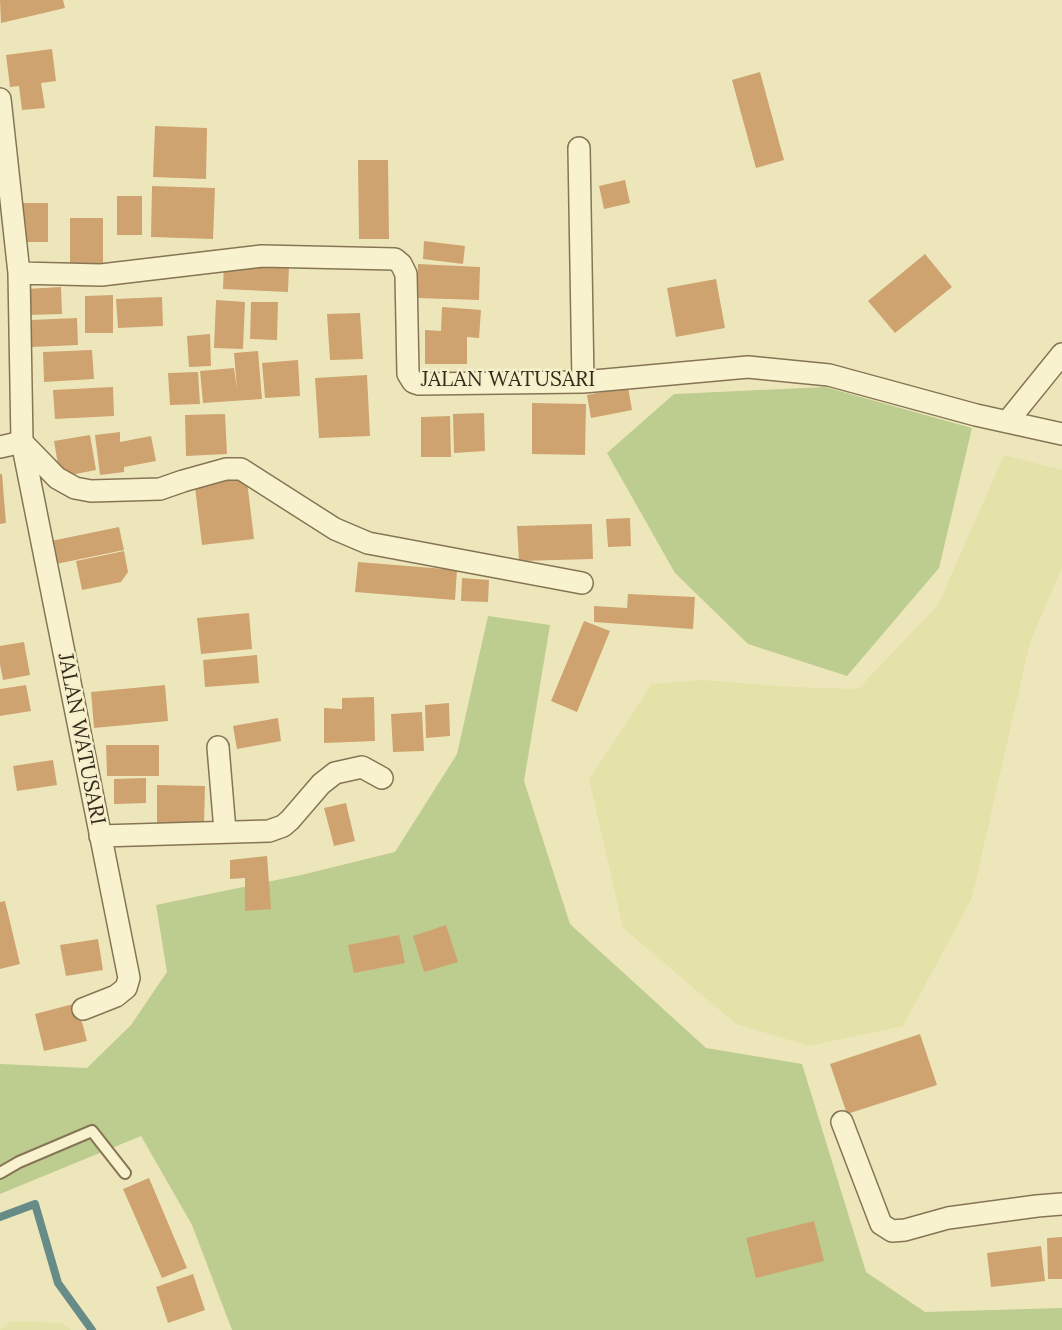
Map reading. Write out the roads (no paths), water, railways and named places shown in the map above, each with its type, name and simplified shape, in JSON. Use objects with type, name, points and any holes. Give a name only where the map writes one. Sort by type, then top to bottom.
[{"type":"street","name":"JALAN WATUSARI","points":[[0,99],[19,273],[22,442],[129,978],[126,988],[116,996],[83,1009]]},
{"type":"street","points":[[579,148],[583,382]]},
{"type":"street","name":"JALAN WATUSARI","points":[[19,273],[101,275],[262,256],[394,259],[401,264],[406,273],[408,374],[413,382],[419,384],[583,382],[747,367],[829,375],[1007,422],[1062,434]]},
{"type":"street","points":[[1007,422],[1062,354]]},
{"type":"street","points":[[0,447],[22,442],[57,478],[75,488],[91,491],[160,489],[226,469],[241,469],[335,529],[368,543],[582,583]]},
{"type":"street","points":[[218,747],[225,831]]},
{"type":"street","points":[[100,836],[269,831],[290,820],[321,784],[335,773],[362,767],[382,778]]},
{"type":"street","points":[[842,1122],[881,1224],[892,1231],[905,1230],[948,1218],[1062,1204]]},
{"type":"lane","points":[[0,1173],[19,1162],[92,1131],[125,1173]]},
{"type":"waterway","points":[[0,1217],[35,1204],[58,1283],[92,1330]]}]
